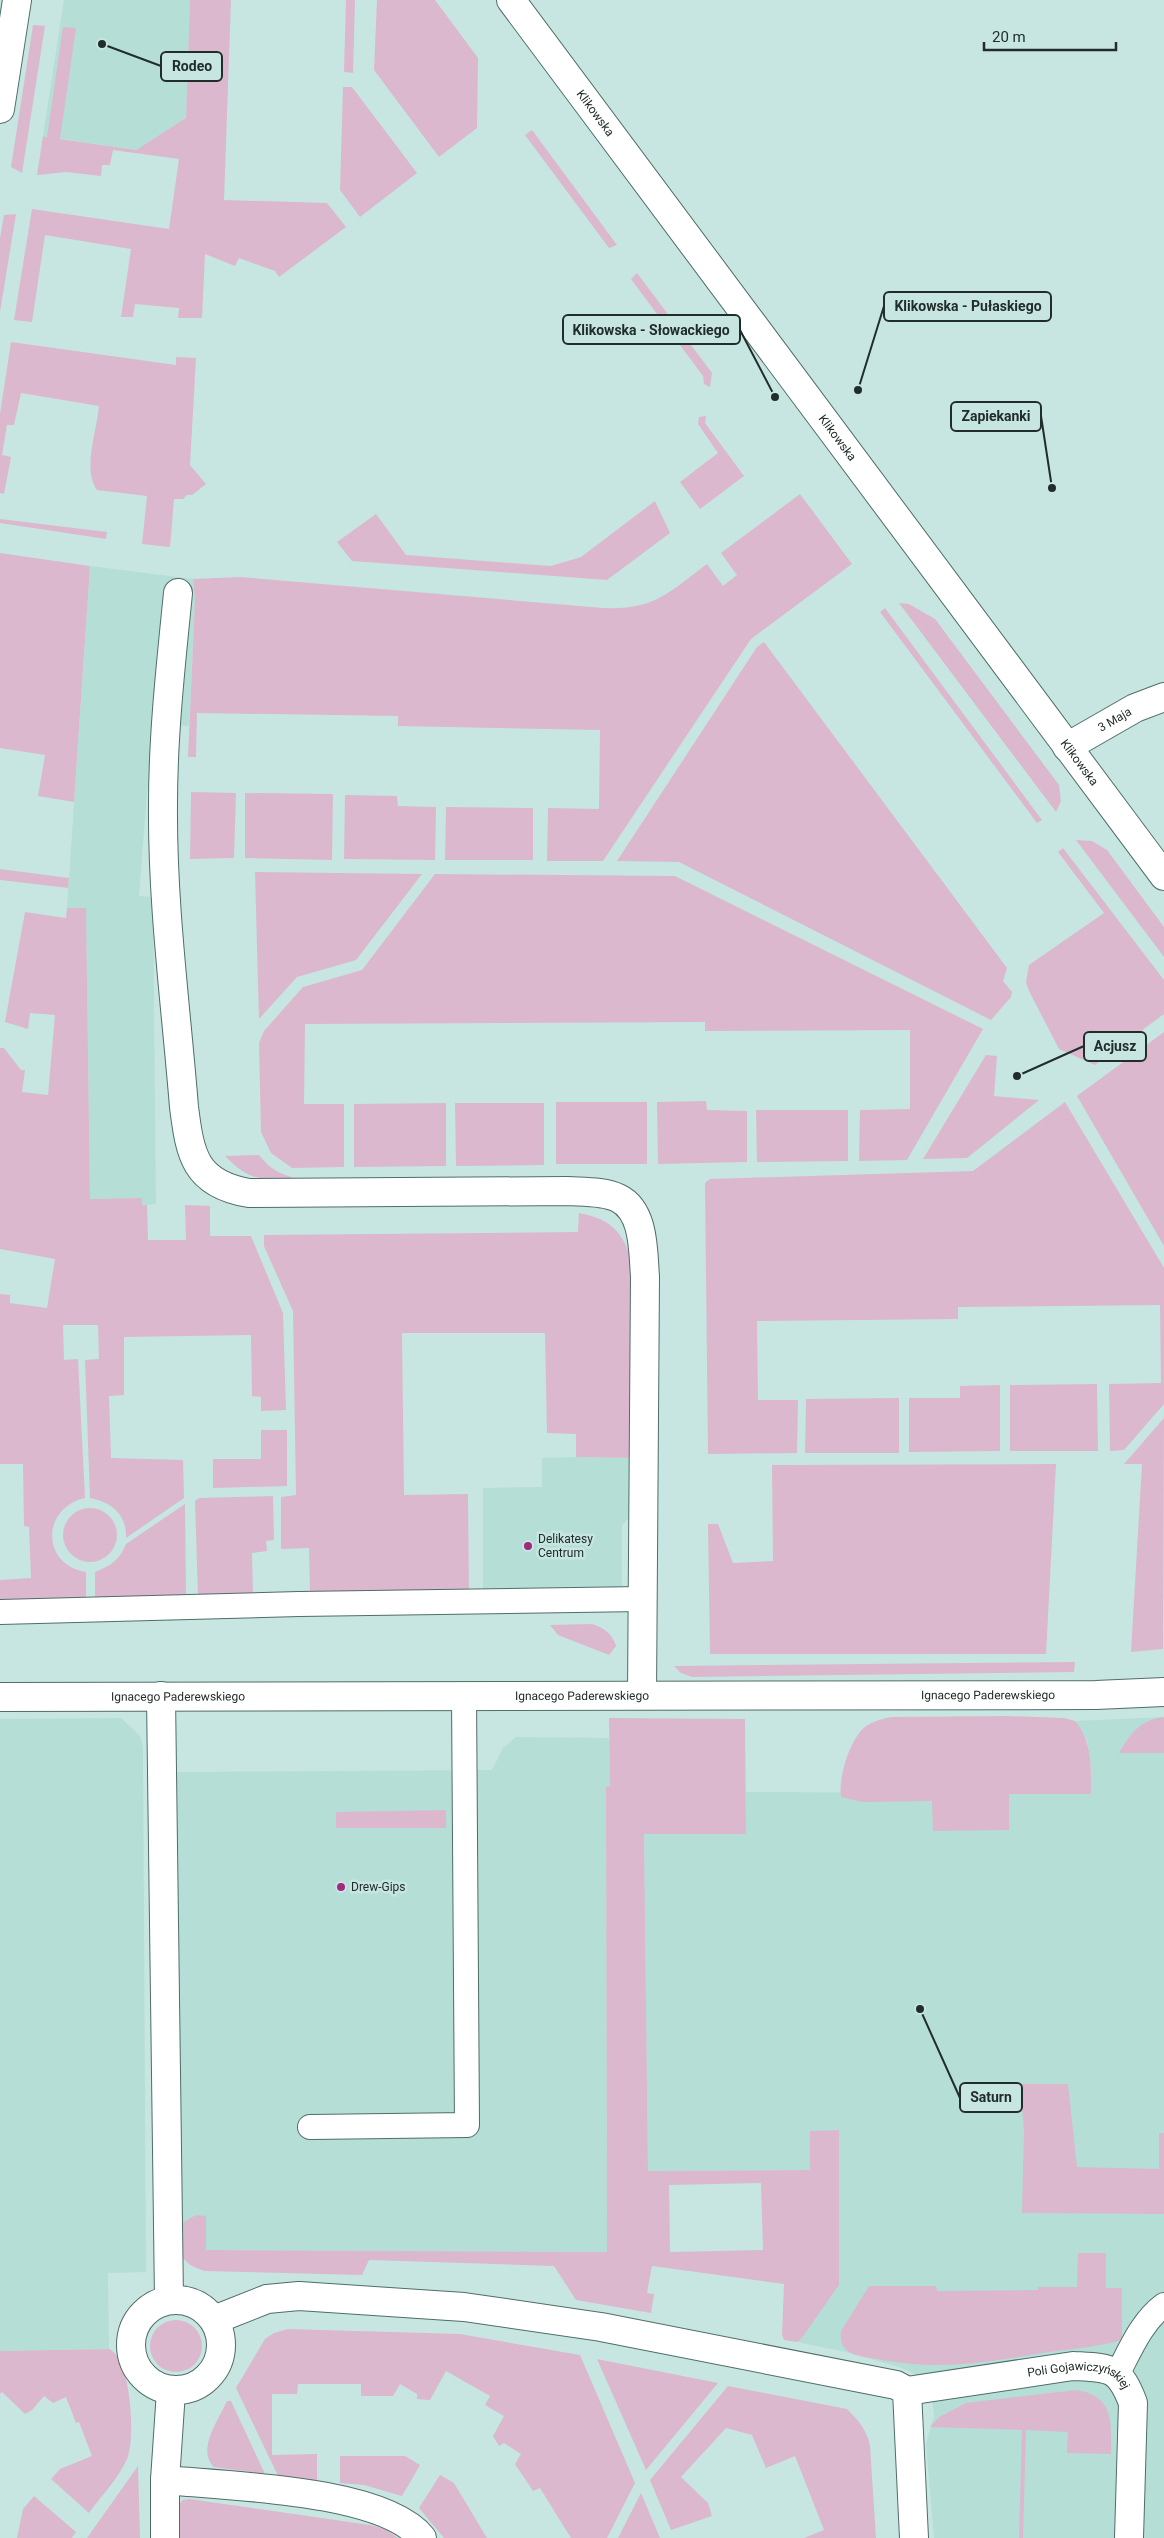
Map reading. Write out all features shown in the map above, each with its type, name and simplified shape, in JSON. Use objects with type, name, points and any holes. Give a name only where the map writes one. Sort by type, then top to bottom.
[{"type":"street","points":[[0,109],[17,0]]},
{"type":"street","name":"Klikowska","points":[[511,0],[1164,876]]},
{"type":"street","points":[[178,593],[165,734],[163,805],[166,890],[184,1107],[188,1138],[194,1158],[209,1177],[227,1189],[249,1193],[568,1191],[604,1194],[619,1198],[631,1208],[638,1222],[643,1242],[645,1277],[642,1695]]},
{"type":"street","name":"3 Maja","points":[[1067,746],[1135,708],[1164,697]]},
{"type":"street","name":"Ignacego Paderewskiego","points":[[0,1697],[464,1695],[1096,1696],[1164,1692]]},
{"type":"street","points":[[161,1696],[169,2300]]},
{"type":"street","points":[[214,2320],[267,2299],[299,2296],[464,2307],[600,2327],[896,2385],[907,2391],[914,2538]]},
{"type":"street","points":[[169,2300],[182,2300],[205,2310],[214,2320],[220,2334],[221,2348],[214,2368],[199,2384],[186,2389],[171,2390],[157,2386],[145,2378],[136,2367],[131,2354],[131,2339],[135,2325],[155,2305],[169,2300]]},
{"type":"street","name":"Poli Gojawiczyńskiej","points":[[907,2391],[1073,2366],[1097,2367],[1118,2373],[1125,2383],[1133,2403],[1129,2538]]},
{"type":"street","points":[[165,2538],[165,2480],[171,2390]]},
{"type":"street","points":[[165,2480],[329,2497],[376,2508],[398,2518],[422,2538]]},
{"type":"lane","points":[[0,1612],[299,1604],[642,1599]]},
{"type":"lane","points":[[310,2127],[467,2125],[464,1695]]},
{"type":"lane","points":[[1118,2373],[1140,2332],[1156,2311],[1164,2305]]},
{"type":"shaded area","points":[[64,0],[190,0],[186,118],[136,150],[43,136]]},
{"type":"shaded area","points":[[190,0],[231,0],[224,200],[327,203],[346,227],[279,277],[275,271],[239,258],[235,266],[205,254],[202,318],[178,318],[179,308],[135,304],[133,317],[121,317],[131,249],[45,235],[32,322],[14,320],[32,209],[169,229],[179,159],[113,150],[110,165],[102,165],[101,176],[66,172],[37,175],[43,136],[47,137],[63,27],[76,28],[60,139],[136,150],[186,118]]},
{"type":"shaded area","points":[[346,0],[355,0],[353,73],[344,72]]},
{"type":"shaded area","points":[[377,0],[435,0],[478,58],[477,128],[439,157],[374,70]]},
{"type":"shaded area","points":[[33,25],[45,26],[22,173],[11,167]]},
{"type":"shaded area","points":[[343,87],[352,87],[417,173],[360,217],[340,190]]},
{"type":"shaded area","points":[[532,130],[617,245],[609,248],[525,135]]},
{"type":"shaded area","points":[[16,214],[0,312],[0,238],[4,215]]},
{"type":"shaded area","points":[[637,273],[712,373],[710,387],[704,384],[703,376],[631,279]]},
{"type":"shaded area","points":[[11,342],[176,365],[176,357],[196,358],[190,465],[206,484],[192,495],[187,495],[183,499],[174,499],[170,547],[142,544],[147,496],[97,490],[93,482],[91,461],[99,406],[21,393],[14,425],[7,425],[2,455],[11,457],[4,494],[0,493],[0,414]]},
{"type":"shaded area","points":[[706,416],[705,423],[744,476],[700,509],[680,482],[718,453],[698,424],[699,417]]},
{"type":"shaded area","points":[[800,494],[852,564],[751,639],[603,861],[547,861],[548,808],[599,809],[600,730],[398,726],[398,716],[197,713],[196,757],[188,757],[195,599],[193,579],[240,577],[603,608],[636,606],[660,598],[707,564],[723,586],[737,575],[721,553]]},
{"type":"shaded area","points":[[655,501],[670,533],[607,580],[352,561],[337,542],[376,514],[406,555],[551,566],[581,557]]},
{"type":"shaded area","points":[[0,519],[107,532],[106,539],[0,523]]},
{"type":"shaded area","points":[[0,553],[90,566],[74,802],[38,796],[45,755],[0,748]]},
{"type":"shaded area","points":[[90,566],[193,579],[195,599],[189,726],[160,725],[151,743],[139,896],[153,897],[156,1204],[142,1205],[142,1198],[90,1199],[86,908],[67,908]]},
{"type":"shaded area","points":[[899,603],[909,604],[935,619],[1059,785],[1061,801],[1056,812]]},
{"type":"shaded area","points":[[885,608],[1042,820],[1037,823],[880,612]]},
{"type":"shaded area","points":[[764,642],[1007,968],[1003,981],[1012,992],[1011,997],[991,1020],[679,862],[617,861],[757,647]]},
{"type":"shaded area","points":[[191,792],[236,793],[234,858],[190,859]]},
{"type":"shaded area","points":[[245,793],[333,794],[332,860],[245,858]]},
{"type":"shaded area","points":[[345,795],[397,796],[398,806],[436,807],[435,860],[344,859]]},
{"type":"shaded area","points":[[446,807],[533,808],[533,860],[445,860]]},
{"type":"shaded area","points":[[1076,840],[1092,841],[1107,850],[1164,927],[1164,957]]},
{"type":"shaded area","points":[[1063,848],[1164,980],[1164,1014],[1095,1065],[1059,1049],[1026,982],[1029,965],[1104,913],[1058,852]]},
{"type":"shaded area","points":[[0,869],[69,878],[68,888],[0,880]]},
{"type":"shaded area","points":[[255,872],[422,874],[356,960],[297,977],[259,1019]]},
{"type":"shaded area","points":[[435,874],[675,876],[983,1029],[907,1160],[859,1161],[860,1110],[910,1109],[910,1030],[705,1031],[705,1022],[305,1024],[304,1104],[344,1104],[344,1167],[292,1168],[271,1153],[261,1132],[259,1043],[264,1031],[303,987],[362,970]]},
{"type":"shaded area","points":[[67,908],[86,908],[90,1199],[142,1198],[142,1205],[147,1205],[148,1240],[186,1240],[185,1205],[210,1206],[210,1236],[251,1236],[283,1313],[286,1410],[261,1411],[261,1397],[252,1396],[251,1335],[124,1337],[124,1395],[109,1396],[111,1458],[183,1460],[184,1498],[126,1538],[124,1522],[116,1510],[105,1503],[90,1498],[85,1360],[99,1359],[98,1325],[63,1325],[64,1360],[78,1359],[85,1498],[71,1504],[60,1513],[54,1524],[52,1536],[54,1548],[61,1559],[71,1567],[86,1572],[86,1600],[0,1603],[0,1580],[31,1578],[29,1527],[24,1526],[23,1464],[0,1464],[0,1294],[10,1295],[10,1303],[47,1308],[55,1259],[0,1249],[0,1048],[4,1048],[21,1070],[25,1070],[22,1092],[48,1095],[55,1015],[30,1013],[28,1029],[5,1022],[25,912],[66,918]]},
{"type":"shaded area","points":[[1164,1032],[1164,1246],[1077,1096]]},
{"type":"shaded area","points":[[986,1055],[997,1056],[994,1096],[1039,1100],[967,1158],[923,1159]]},
{"type":"shaded area","points":[[706,1101],[707,1110],[747,1111],[747,1162],[658,1164],[657,1102]]},
{"type":"shaded area","points":[[556,1102],[647,1102],[647,1164],[556,1164]]},
{"type":"shaded area","points":[[1065,1102],[1164,1268],[1164,1404],[1124,1450],[1110,1451],[1109,1384],[1161,1383],[1160,1305],[958,1307],[958,1319],[757,1321],[758,1400],[798,1400],[797,1453],[708,1454],[705,1183],[710,1179],[973,1171]]},
{"type":"shaded area","points":[[446,1103],[446,1166],[354,1167],[354,1104]]},
{"type":"shaded area","points":[[455,1103],[544,1103],[544,1165],[456,1166]]},
{"type":"shaded area","points":[[756,1110],[848,1110],[848,1161],[757,1162]]},
{"type":"shaded area","points":[[259,1155],[276,1170],[297,1179],[258,1178],[242,1171],[225,1156]]},
{"type":"shaded area","points":[[579,1213],[605,1221],[617,1231],[630,1256],[633,1458],[576,1457],[576,1434],[547,1433],[545,1333],[402,1333],[404,1495],[468,1494],[469,1592],[310,1595],[309,1548],[281,1549],[281,1497],[296,1495],[293,1311],[264,1246],[264,1235],[578,1232]]},
{"type":"shaded area","points":[[1097,1384],[1098,1451],[1010,1451],[1010,1385]]},
{"type":"shaded area","points":[[1000,1385],[1000,1451],[909,1452],[909,1398],[960,1398],[960,1386]]},
{"type":"shaded area","points":[[899,1398],[899,1453],[805,1453],[806,1399]]},
{"type":"shaded area","points":[[1164,1418],[1163,1649],[1131,1652],[1142,1464],[1124,1464]]},
{"type":"shaded area","points":[[261,1430],[287,1430],[287,1486],[213,1488],[213,1459],[261,1459]]},
{"type":"shaded area","points":[[542,1458],[633,1458],[634,1513],[622,1525],[622,1589],[483,1592],[483,1488],[542,1487]]},
{"type":"shaded area","points":[[1056,1464],[1046,1654],[710,1654],[708,1524],[718,1524],[733,1563],[773,1561],[772,1465]]},
{"type":"shaded area","points":[[273,1496],[274,1540],[266,1541],[267,1551],[252,1553],[253,1594],[198,1596],[195,1501],[199,1498]]},
{"type":"shaded area","points":[[185,1504],[186,1597],[95,1601],[95,1572],[114,1562],[126,1544]]},
{"type":"shaded area","points":[[85,1508],[95,1508],[105,1512],[113,1520],[117,1535],[113,1550],[105,1558],[95,1562],[85,1562],[75,1558],[67,1550],[63,1540],[63,1530],[67,1520],[75,1512]]},
{"type":"shaded area","points":[[592,1624],[610,1634],[616,1646],[609,1655],[558,1635],[550,1625]]},
{"type":"shaded area","points":[[1075,1662],[1074,1672],[692,1677],[681,1673],[674,1666]]},
{"type":"shaded area","points":[[1007,1716],[1064,1718],[1075,1721],[1081,1729],[1088,1746],[1091,1765],[1091,1794],[1009,1794],[1009,1830],[933,1831],[932,1801],[862,1802],[841,1797],[841,1780],[850,1749],[854,1740],[871,1723],[891,1717]]},
{"type":"shaded area","points":[[1164,1717],[1164,2538],[934,2538],[926,2444],[934,2416],[931,2390],[913,2373],[899,2367],[846,2352],[797,2342],[839,2285],[839,2130],[810,2170],[648,2171],[644,1834],[745,1834],[746,1792],[1091,1794],[1091,1763],[1087,1740],[1075,1721]]},
{"type":"shaded area","points":[[1164,1717],[1164,1753],[1119,1753],[1128,1739],[1142,1724]]},
{"type":"shaded area","points":[[121,1718],[141,1738],[143,1748],[146,2272],[108,2273],[109,2349],[0,2351],[0,1719]]},
{"type":"shaded area","points":[[609,1718],[745,1719],[746,1834],[644,1834],[648,2171],[810,2170],[810,2131],[839,2130],[839,2285],[801,2339],[797,2342],[784,2340],[782,2335],[784,2284],[652,2266],[647,2293],[654,2294],[651,2313],[576,2300],[554,2266],[369,2260],[362,2275],[205,2271],[189,2264],[180,2249],[179,2225],[196,2215],[206,2216],[206,2250],[607,2252],[606,1787],[610,1786]],"holes":[[[761,2183],[763,2250],[670,2252],[669,2185]]]},
{"type":"shaded area","points":[[516,1737],[609,1738],[610,1786],[606,1787],[607,2252],[206,2250],[179,2225],[175,1772],[492,1770],[503,1748]]},
{"type":"shaded area","points":[[446,1810],[446,1828],[336,1828],[336,1812]]},
{"type":"shaded area","points":[[1020,2084],[1068,2084],[1077,2167],[1159,2169],[1159,2133],[1164,2133],[1164,2214],[1022,2213],[1024,2131]]},
{"type":"shaded area","points":[[1078,2253],[1106,2253],[1106,2288],[1122,2288],[1122,2340],[1000,2360],[941,2365],[900,2363],[863,2357],[846,2350],[843,2345],[841,2331],[869,2286],[936,2286],[937,2291],[1038,2290],[1038,2287],[1077,2287]]},
{"type":"shaded area","points":[[176,2320],[186,2322],[194,2328],[200,2336],[202,2346],[200,2356],[194,2364],[186,2370],[176,2372],[166,2370],[158,2364],[152,2356],[150,2346],[152,2336],[158,2328],[166,2322]]},
{"type":"shaded area","points":[[288,2329],[460,2334],[580,2355],[635,2483],[607,2538],[571,2538],[540,2488],[533,2491],[515,2464],[521,2454],[504,2443],[499,2446],[493,2436],[504,2416],[485,2405],[490,2396],[446,2371],[430,2400],[417,2399],[417,2394],[400,2384],[393,2396],[361,2396],[361,2384],[298,2384],[297,2394],[272,2394],[272,2455],[317,2454],[317,2481],[280,2480],[236,2388],[265,2339],[274,2333]]},
{"type":"shaded area","points":[[109,2349],[116,2355],[127,2382],[131,2418],[130,2449],[119,2473],[89,2513],[51,2479],[60,2469],[92,2456],[79,2422],[76,2423],[66,2397],[53,2403],[44,2396],[32,2410],[25,2414],[2,2392],[0,2394],[0,2351]]},
{"type":"shaded area","points":[[597,2359],[718,2383],[646,2470]]},
{"type":"shaded area","points":[[728,2386],[847,2409],[851,2413],[865,2430],[869,2440],[876,2538],[804,2538],[824,2530],[795,2456],[766,2468],[752,2435],[726,2428],[681,2477],[708,2503],[712,2516],[671,2530],[650,2480]]},
{"type":"shaded area","points":[[1076,2390],[1089,2393],[1098,2398],[1104,2405],[1110,2422],[1111,2454],[1067,2453],[1068,2432],[1026,2430],[1023,2538],[1019,2538],[1022,2430],[930,2427],[939,2417],[966,2403]]},
{"type":"shaded area","points":[[227,2401],[231,2401],[265,2474],[214,2467],[209,2460],[207,2452],[208,2443]]},
{"type":"shaded area","points":[[340,2456],[405,2456],[420,2465],[402,2496],[364,2485],[340,2483]]},
{"type":"shaded area","points":[[138,2466],[140,2538],[87,2538]]},
{"type":"shaded area","points":[[440,2475],[454,2483],[487,2538],[444,2538],[419,2508]]},
{"type":"shaded area","points":[[641,2493],[660,2538],[618,2538]]},
{"type":"shaded area","points":[[34,2496],[76,2532],[72,2538],[17,2538],[23,2509]]},
{"type":"shaded area","points":[[189,2499],[370,2525],[385,2529],[398,2538],[177,2538],[178,2505],[183,2500]]},
{"type":"place","name":"Rodeo","points":[[102,44]]},
{"type":"place","name":"Klikowska - Pułaskiego","points":[[858,390]]},
{"type":"place","name":"Klikowska - Słowackiego","points":[[775,397]]},
{"type":"place","name":"Zapiekanki","points":[[1052,488]]},
{"type":"place","name":"Acjusz","points":[[1017,1076]]},
{"type":"place","name":"Delikatesy Centrum","points":[[528,1546]]},
{"type":"place","name":"Drew-Gips","points":[[341,1887]]},
{"type":"place","name":"Saturn","points":[[920,2009]]}]
